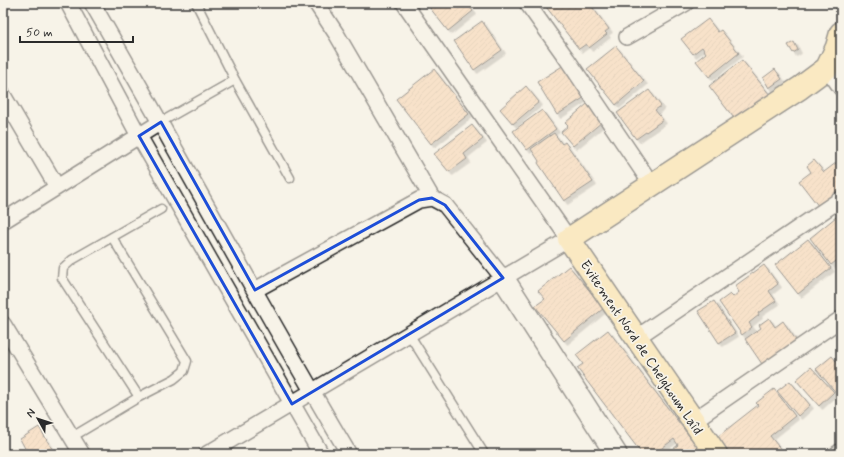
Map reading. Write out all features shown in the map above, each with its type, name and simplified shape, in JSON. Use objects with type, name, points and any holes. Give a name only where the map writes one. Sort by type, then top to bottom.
[{"type":"main road","points":[[569,239],[800,88],[827,68],[837,47],[841,33]]},
{"type":"main road","name":"Evitement Nord de Chelghoum Laîd","points":[[569,239],[716,454]]},
{"type":"street","points":[[68,3],[139,136],[321,454]]},
{"type":"street","points":[[92,3],[161,122],[312,392],[349,454]]},
{"type":"street","points":[[316,3],[337,35],[432,198],[445,205],[503,278],[616,454]]},
{"type":"street","points":[[207,454],[569,239],[404,3]]},
{"type":"street","points":[[527,3],[567,59],[652,185]]},
{"type":"street","points":[[627,37],[686,3]]},
{"type":"street","points":[[827,68],[841,88]]},
{"type":"street","points":[[3,95],[57,186]]},
{"type":"street","points":[[3,221],[161,122]]},
{"type":"street","points":[[255,290],[419,200],[432,198]]},
{"type":"street","points":[[636,338],[841,199]]},
{"type":"street","points":[[694,421],[841,319]]},
{"type":"street","points":[[3,324],[82,454]]},
{"type":"street","points":[[836,454],[841,451]]},
{"type":"lane","points":[[196,3],[235,80],[290,178]]},
{"type":"lane","points":[[161,122],[235,80]]},
{"type":"lane","points":[[138,397],[62,278],[63,268],[72,260],[161,209]]},
{"type":"lane","points":[[72,437],[138,397],[174,379],[184,371],[187,361],[112,237]]},
{"type":"lane","points":[[409,334],[482,452]]},
{"type":"highlighted area","points":[[161,122],[255,290],[419,200],[432,198],[445,205],[503,278],[292,404],[139,136]]},
{"type":"building","points":[[426,3],[467,3],[473,11],[448,31]]},
{"type":"building","points":[[543,3],[589,3],[609,29],[605,32],[607,34],[589,48],[586,44],[579,49]]},
{"type":"building","points":[[708,19],[718,32],[721,30],[739,53],[709,77],[696,61],[706,53],[702,47],[693,54],[681,39]]},
{"type":"building","points":[[482,21],[502,50],[474,70],[454,41]]},
{"type":"building","points":[[794,42],[798,50],[793,53],[788,45]]},
{"type":"building","points":[[616,46],[644,81],[616,105],[587,69]]},
{"type":"building","points":[[742,60],[770,95],[737,122],[709,86]]},
{"type":"building","points":[[564,65],[585,97],[557,115],[537,82]]},
{"type":"building","points":[[434,69],[469,114],[431,144],[396,99]]},
{"type":"building","points":[[775,69],[782,79],[769,88],[763,78]]},
{"type":"building","points":[[526,86],[539,102],[513,124],[500,109]]},
{"type":"building","points":[[649,90],[661,106],[655,110],[663,120],[636,139],[617,113]]},
{"type":"building","points":[[587,104],[602,122],[573,146],[561,132],[568,126],[565,123]]},
{"type":"building","points":[[542,110],[556,129],[527,150],[513,131]]},
{"type":"building","points":[[472,125],[483,139],[464,154],[467,159],[449,172],[434,154]]},
{"type":"building","points":[[554,133],[562,144],[565,142],[593,182],[564,201],[538,163],[539,161],[531,149]]},
{"type":"building","points":[[841,159],[841,190],[819,207],[799,181],[811,172],[807,166],[814,160],[824,172]]},
{"type":"building","points":[[841,213],[841,257],[831,265],[810,238]]},
{"type":"building","points":[[808,239],[831,268],[798,294],[775,265]]},
{"type":"building","points":[[764,265],[778,284],[769,291],[776,301],[758,313],[759,315],[749,323],[752,327],[742,335],[719,302],[730,294],[733,297],[739,292],[735,286]]},
{"type":"building","points":[[569,266],[604,308],[564,341],[535,306],[545,299],[538,291]]},
{"type":"building","points":[[714,301],[735,333],[719,343],[698,311]]},
{"type":"building","points":[[769,318],[775,327],[783,321],[798,343],[764,367],[745,339],[761,328],[759,325]]},
{"type":"building","points":[[608,330],[703,454],[667,454],[678,445],[674,439],[654,454],[642,454],[577,368],[583,364],[576,355]]},
{"type":"building","points":[[832,356],[841,367],[841,392],[838,395],[816,369]]},
{"type":"building","points":[[811,367],[834,392],[819,406],[796,380]]},
{"type":"building","points":[[790,381],[810,405],[798,416],[777,391]]},
{"type":"building","points":[[774,389],[795,416],[770,436],[782,451],[778,454],[730,454],[717,437],[758,405],[756,403]]},
{"type":"building","points":[[39,427],[54,452],[50,454],[28,454],[20,439]]}]
